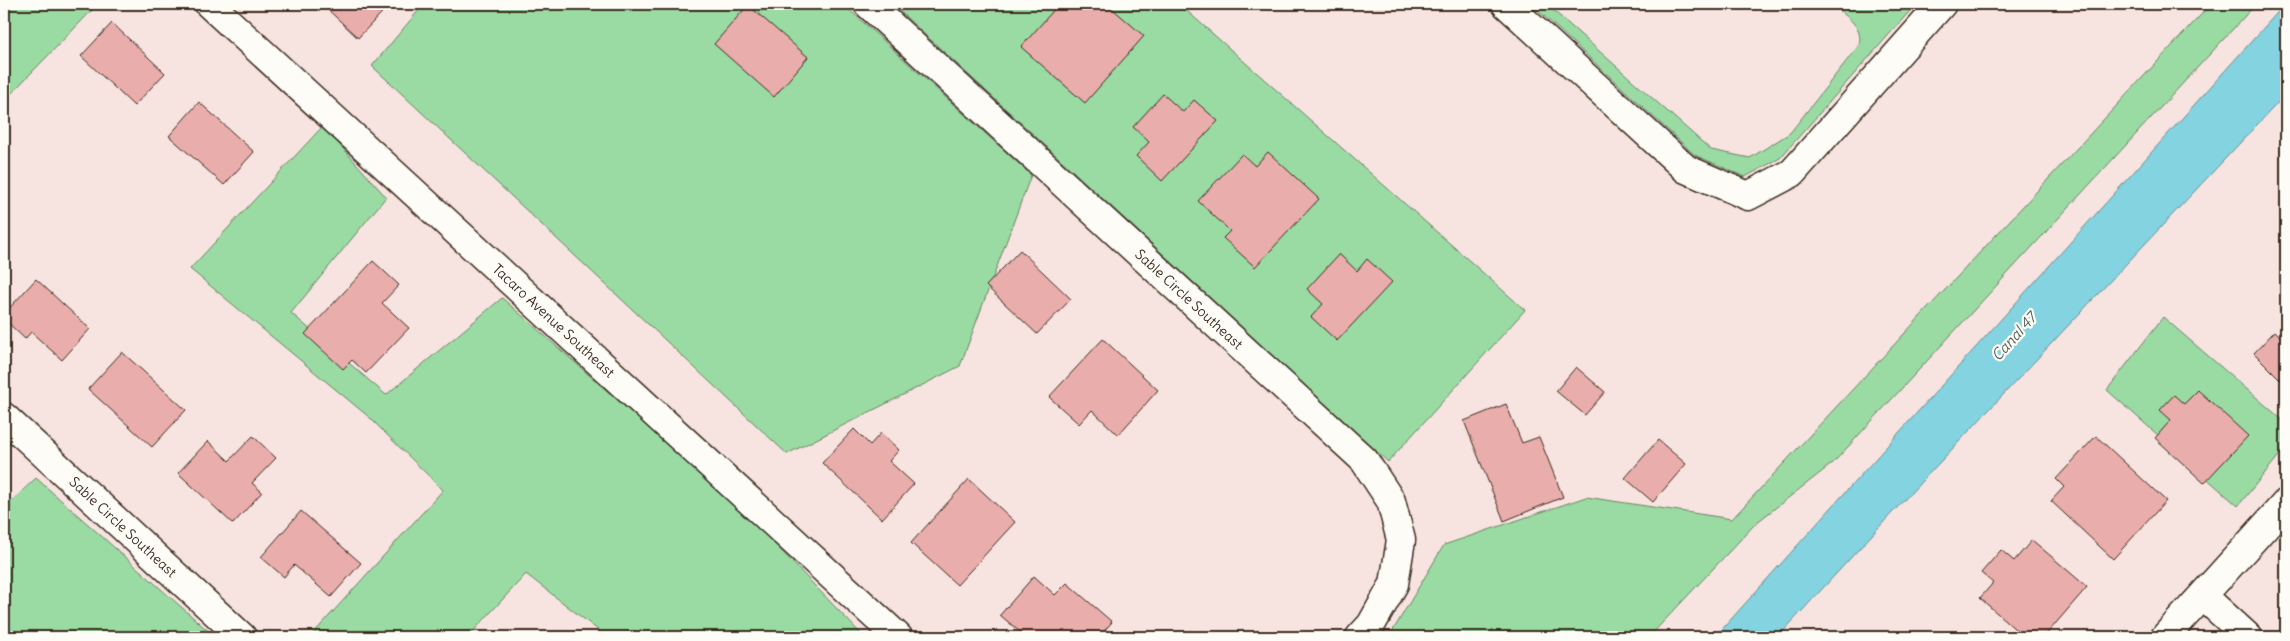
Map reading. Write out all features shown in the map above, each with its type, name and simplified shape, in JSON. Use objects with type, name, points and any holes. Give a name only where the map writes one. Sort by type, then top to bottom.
[{"type":"street","name":"Tacaro Avenue Southeast","points":[[209,4],[898,637]]},
{"type":"street","name":"Sable Circle Southeast","points":[[868,4],[1364,460],[1391,500],[1401,540],[1394,584],[1372,625],[1360,637]]},
{"type":"street","points":[[1506,4],[1686,169],[1748,196],[1792,173],[1942,4]]},
{"type":"street","name":"Sable Circle Southeast","points":[[4,418],[242,637]]},
{"type":"street","points":[[2165,637],[2286,503]]},
{"type":"street","points":[[2203,596],[2248,637]]},
{"type":"green space","points":[[4,4],[98,4],[4,101]]},
{"type":"green space","points":[[424,4],[843,4],[1031,175],[960,366],[787,454],[372,66]]},
{"type":"green space","points":[[892,4],[1179,4],[1525,310],[1388,462]]},
{"type":"green space","points":[[1531,4],[1546,4],[1711,150],[1750,158],[1790,133],[1859,45],[1859,32],[1856,27],[1848,17],[1832,4],[1916,4],[1780,158],[1745,177],[1695,155]]},
{"type":"green space","points":[[2211,4],[2256,4],[1833,463],[1756,523],[1649,637],[1389,637],[1444,545],[1586,497],[1732,519]]},
{"type":"green space","points":[[323,126],[386,197],[291,313],[386,395],[502,298],[744,512],[864,637],[607,637],[526,574],[468,637],[314,637],[312,635],[443,490],[369,417],[190,269]]},
{"type":"green space","points":[[2163,317],[2286,423],[2286,447],[2238,506],[2107,390]]},
{"type":"green space","points":[[36,478],[215,637],[4,637],[4,508]]},
{"type":"water","name":"Canal 47","points":[[2285,4],[2286,94],[1778,637],[1715,637]]},
{"type":"building","points":[[322,4],[390,4],[358,38]]},
{"type":"building","points":[[1059,4],[1078,4],[1082,7],[1085,4],[1107,4],[1144,36],[1085,103],[1021,47]]},
{"type":"building","points":[[748,5],[808,57],[774,97],[714,44]]},
{"type":"building","points":[[112,23],[165,73],[134,106],[81,56]]},
{"type":"building","points":[[1163,94],[1183,112],[1194,100],[1218,121],[1162,181],[1136,156],[1149,142],[1133,127]]},
{"type":"building","points":[[199,102],[254,152],[224,185],[169,136]]},
{"type":"building","points":[[1268,152],[1319,199],[1255,267],[1223,238],[1230,231],[1198,201],[1242,154],[1255,166]]},
{"type":"building","points":[[1020,250],[1071,299],[1037,334],[986,286]]},
{"type":"building","points":[[1339,254],[1357,271],[1367,259],[1392,282],[1337,341],[1311,317],[1323,304],[1307,289]]},
{"type":"building","points":[[373,261],[399,285],[382,303],[409,328],[366,373],[352,360],[343,369],[305,334]]},
{"type":"building","points":[[36,279],[90,329],[62,360],[31,332],[25,339],[4,319],[4,314]]},
{"type":"building","points":[[2275,331],[2286,342],[2286,374],[2281,380],[2254,353]]},
{"type":"building","points":[[1103,339],[1158,390],[1118,435],[1092,410],[1079,424],[1049,397]]},
{"type":"building","points":[[122,352],[186,410],[152,447],[88,389]]},
{"type":"building","points":[[1576,367],[1605,392],[1585,415],[1556,391]]},
{"type":"building","points":[[2198,390],[2248,436],[2204,483],[2155,438],[2171,420],[2160,410],[2174,395],[2184,404]]},
{"type":"building","points":[[1506,404],[1522,443],[1539,437],[1563,497],[1504,521],[1464,421]]},
{"type":"building","points":[[854,429],[870,445],[881,433],[899,450],[889,461],[914,484],[882,519],[822,463]]},
{"type":"building","points":[[253,436],[276,458],[252,483],[262,492],[233,524],[178,473],[208,441],[229,461]]},
{"type":"building","points":[[2096,436],[2166,501],[2113,559],[2051,501],[2064,487],[2056,479]]},
{"type":"building","points":[[1658,440],[1686,464],[1653,502],[1625,478]]},
{"type":"building","points":[[969,479],[1015,522],[957,585],[911,543]]},
{"type":"building","points":[[301,511],[361,563],[331,597],[294,565],[284,577],[261,557]]},
{"type":"building","points":[[2032,540],[2087,587],[2044,637],[2024,637],[1980,598],[1993,583],[1981,573],[2001,550],[2014,561]]},
{"type":"building","points":[[1034,576],[1055,595],[1067,583],[1112,622],[1099,637],[1026,637],[1000,615]]}]
